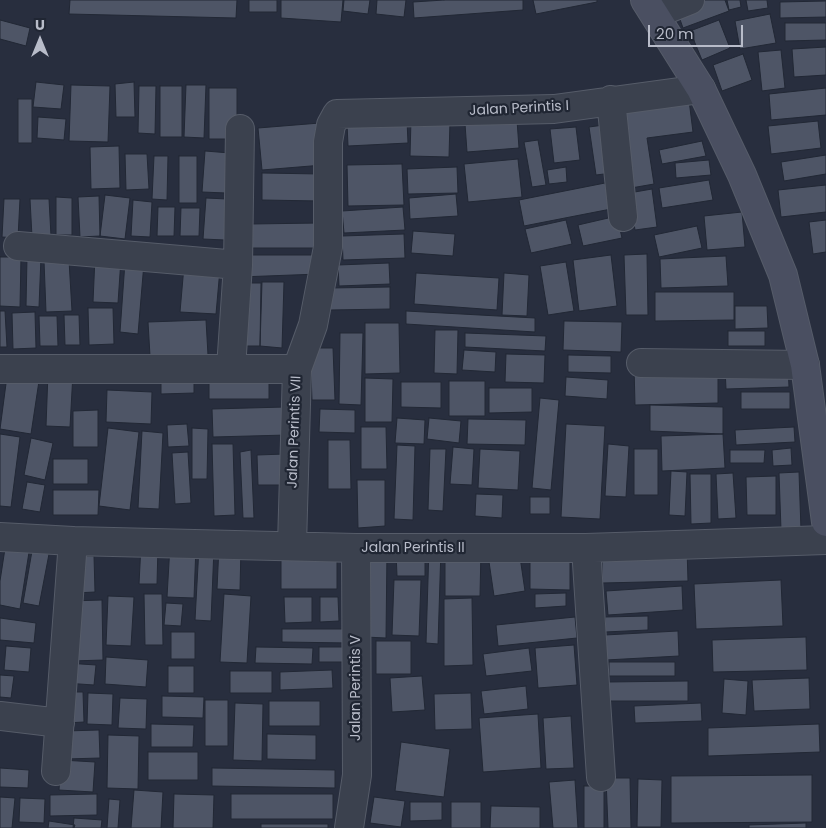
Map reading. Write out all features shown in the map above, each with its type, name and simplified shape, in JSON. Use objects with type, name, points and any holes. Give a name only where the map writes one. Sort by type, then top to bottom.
[{"type":"street","points":[[690,0],[650,7],[701,89],[742,175],[782,275],[805,365],[826,522]]},
{"type":"street","name":"Jalan Perintis I","points":[[337,114],[554,109],[701,89]]},
{"type":"street","points":[[611,100],[623,217]]},
{"type":"street","name":"Jalan Perintis VII","points":[[292,546],[296,369],[313,325],[325,266],[328,247],[328,142],[331,125],[337,114]]},
{"type":"street","points":[[231,368],[238,265],[240,130]]},
{"type":"street","points":[[18,246],[238,265]]},
{"type":"street","points":[[641,363],[805,365]]},
{"type":"street","points":[[0,370],[296,369]]},
{"type":"street","name":"Jalan Perintis II","points":[[0,536],[73,541],[356,548],[586,548],[826,540]]},
{"type":"street","points":[[56,772],[73,541]]},
{"type":"street","name":"Jalan Perintis V","points":[[349,828],[357,775],[356,548]]},
{"type":"street","points":[[586,548],[601,777]]},
{"type":"street","points":[[0,716],[60,723]]},
{"type":"building","points":[[70,0],[237,0],[236,18],[69,14]]},
{"type":"building","points":[[249,0],[277,0],[277,12],[249,12]]},
{"type":"building","points":[[281,0],[343,0],[341,22],[281,18]]},
{"type":"building","points":[[344,0],[370,0],[368,14],[343,11]]},
{"type":"building","points":[[377,0],[406,0],[404,17],[376,14]]},
{"type":"building","points":[[523,0],[523,10],[414,18],[413,2]]},
{"type":"building","points":[[533,0],[597,0],[597,2],[536,14]]},
{"type":"building","points":[[697,0],[725,0],[729,11],[683,28],[676,8]]},
{"type":"building","points":[[727,0],[740,0],[741,7],[729,10]]},
{"type":"building","points":[[746,0],[767,0],[768,8],[748,11]]},
{"type":"building","points":[[826,1],[826,17],[780,18],[780,2]]},
{"type":"building","points":[[770,14],[776,43],[740,49],[735,21]]},
{"type":"building","points":[[0,20],[30,28],[26,46],[0,39]]},
{"type":"building","points":[[719,20],[730,48],[702,60],[690,31]]},
{"type":"building","points":[[785,23],[826,23],[826,40],[785,41]]},
{"type":"building","points":[[826,47],[826,75],[794,77],[792,49]]},
{"type":"building","points":[[781,50],[785,88],[762,91],[758,52]]},
{"type":"building","points":[[743,54],[752,80],[722,91],[713,65]]},
{"type":"building","points":[[36,82],[64,85],[61,109],[33,107]]},
{"type":"building","points":[[134,82],[135,117],[116,117],[115,84]]},
{"type":"building","points":[[71,85],[110,86],[108,142],[69,141]]},
{"type":"building","points":[[186,85],[206,85],[204,138],[184,137]]},
{"type":"building","points":[[139,86],[156,86],[155,134],[138,133]]},
{"type":"building","points":[[160,86],[182,86],[182,137],[160,137]]},
{"type":"building","points":[[209,88],[237,88],[237,139],[209,139]]},
{"type":"building","points":[[826,88],[826,115],[771,120],[769,94]]},
{"type":"building","points":[[18,99],[32,99],[32,143],[18,143]]},
{"type":"building","points":[[689,100],[693,132],[647,138],[654,184],[631,188],[619,110]]},
{"type":"building","points":[[38,117],[66,119],[64,140],[37,138]]},
{"type":"building","points":[[407,120],[408,143],[348,146],[347,123]]},
{"type":"building","points":[[411,120],[450,121],[449,157],[410,156]]},
{"type":"building","points":[[517,120],[519,148],[467,152],[465,124]]},
{"type":"building","points":[[818,121],[821,148],[771,154],[768,126]]},
{"type":"building","points":[[320,123],[323,165],[262,170],[258,128]]},
{"type":"building","points":[[604,125],[612,173],[596,175],[589,127]]},
{"type":"building","points":[[576,127],[580,160],[554,163],[550,129]]},
{"type":"building","points":[[538,140],[546,185],[532,187],[524,142]]},
{"type":"building","points":[[702,141],[706,156],[662,164],[659,150]]},
{"type":"building","points":[[119,146],[120,188],[91,189],[90,147]]},
{"type":"building","points":[[205,151],[230,153],[226,193],[202,192]]},
{"type":"building","points":[[125,154],[147,154],[149,189],[126,190]]},
{"type":"building","points":[[826,155],[826,174],[784,181],[781,162]]},
{"type":"building","points":[[154,156],[168,156],[167,200],[152,199]]},
{"type":"building","points":[[179,156],[197,156],[197,203],[179,203]]},
{"type":"building","points":[[518,159],[522,197],[468,202],[464,164]]},
{"type":"building","points":[[709,160],[711,175],[676,178],[675,163]]},
{"type":"building","points":[[402,164],[404,205],[348,206],[347,165]]},
{"type":"building","points":[[457,167],[458,193],[408,194],[407,169]]},
{"type":"building","points":[[566,167],[567,182],[549,184],[547,170]]},
{"type":"building","points":[[262,173],[320,174],[320,201],[262,200]]},
{"type":"building","points":[[709,180],[713,200],[662,208],[659,188]]},
{"type":"building","points":[[605,183],[611,209],[524,226],[519,200]]},
{"type":"building","points":[[826,185],[826,212],[781,217],[778,190]]},
{"type":"building","points":[[652,189],[657,227],[635,230],[629,193]]},
{"type":"building","points":[[456,194],[458,216],[410,219],[409,198]]},
{"type":"building","points":[[105,195],[130,198],[125,239],[100,236]]},
{"type":"building","points":[[99,196],[100,236],[80,237],[78,197]]},
{"type":"building","points":[[56,197],[72,198],[72,235],[56,235]]},
{"type":"building","points":[[206,198],[227,199],[225,240],[203,239]]},
{"type":"building","points":[[4,199],[20,199],[18,238],[2,237]]},
{"type":"building","points":[[30,199],[49,199],[51,236],[32,237]]},
{"type":"building","points":[[133,200],[152,202],[150,237],[131,236]]},
{"type":"building","points":[[158,207],[175,207],[174,236],[157,236]]},
{"type":"building","points":[[403,207],[405,230],[344,233],[342,211]]},
{"type":"building","points":[[181,208],[200,208],[199,236],[180,236]]},
{"type":"building","points":[[742,212],[745,247],[707,250],[704,216]]},
{"type":"building","points":[[617,216],[622,238],[583,246],[578,225]]},
{"type":"building","points":[[566,220],[572,244],[531,253],[525,229]]},
{"type":"building","points":[[826,220],[826,252],[813,254],[809,222]]},
{"type":"building","points":[[320,223],[320,248],[251,248],[251,224]]},
{"type":"building","points":[[697,226],[702,248],[659,257],[654,235]]},
{"type":"building","points":[[413,231],[455,234],[453,256],[411,253]]},
{"type":"building","points":[[404,234],[405,258],[343,260],[342,236]]},
{"type":"building","points":[[647,254],[648,315],[626,315],[624,255]]},
{"type":"building","points":[[240,255],[317,255],[319,274],[240,277]]},
{"type":"building","points":[[611,255],[617,306],[579,311],[573,260]]},
{"type":"building","points":[[726,256],[728,286],[661,288],[660,259]]},
{"type":"building","points":[[0,257],[21,257],[20,307],[0,306]]},
{"type":"building","points":[[27,257],[41,257],[39,307],[26,306]]},
{"type":"building","points":[[95,257],[121,259],[118,303],[93,302]]},
{"type":"building","points":[[69,260],[72,311],[46,312],[44,261]]},
{"type":"building","points":[[125,262],[144,263],[138,334],[120,332]]},
{"type":"building","points":[[566,262],[574,311],[548,315],[540,266]]},
{"type":"building","points":[[389,263],[390,284],[339,286],[338,265]]},
{"type":"building","points":[[184,266],[220,269],[216,314],[180,312]]},
{"type":"building","points":[[416,273],[499,278],[497,310],[414,304]]},
{"type":"building","points":[[504,273],[529,275],[527,316],[502,315]]},
{"type":"building","points":[[262,282],[284,282],[282,348],[260,346]]},
{"type":"building","points":[[240,283],[261,283],[260,346],[240,346]]},
{"type":"building","points":[[390,287],[390,309],[330,310],[330,288]]},
{"type":"building","points":[[655,292],[734,292],[734,320],[655,321]]},
{"type":"building","points":[[735,306],[767,306],[768,328],[735,329]]},
{"type":"building","points":[[88,308],[113,308],[114,344],[89,345]]},
{"type":"building","points":[[0,311],[5,311],[7,347],[0,347]]},
{"type":"building","points":[[406,311],[535,318],[535,332],[406,324]]},
{"type":"building","points":[[35,312],[36,348],[13,349],[12,313]]},
{"type":"building","points":[[64,315],[79,315],[80,345],[65,345]]},
{"type":"building","points":[[39,316],[57,316],[58,346],[40,346]]},
{"type":"building","points":[[206,320],[208,355],[150,356],[148,322]]},
{"type":"building","points":[[564,321],[622,322],[621,352],[563,350]]},
{"type":"building","points":[[365,323],[399,323],[400,373],[365,374]]},
{"type":"building","points":[[435,330],[458,330],[457,374],[434,373]]},
{"type":"building","points":[[728,331],[765,331],[765,346],[728,346]]},
{"type":"building","points":[[340,333],[363,333],[361,405],[339,404]]},
{"type":"building","points":[[465,333],[546,336],[545,351],[465,347]]},
{"type":"building","points":[[310,348],[333,348],[335,400],[312,400]]},
{"type":"building","points":[[464,350],[496,352],[495,372],[462,370]]},
{"type":"building","points":[[506,354],[545,355],[544,383],[505,382]]},
{"type":"building","points":[[568,355],[611,356],[611,373],[568,372]]},
{"type":"building","points":[[718,365],[718,403],[635,405],[634,366]]},
{"type":"building","points":[[788,365],[789,387],[726,389],[725,368]]},
{"type":"building","points":[[194,369],[194,393],[161,394],[161,370]]},
{"type":"building","points":[[209,372],[269,372],[269,399],[209,399]]},
{"type":"building","points":[[48,373],[73,373],[70,427],[46,426]]},
{"type":"building","points":[[7,376],[39,381],[31,434],[0,429]]},
{"type":"building","points":[[566,377],[608,380],[607,399],[565,396]]},
{"type":"building","points":[[365,378],[393,379],[392,422],[365,422]]},
{"type":"building","points":[[449,381],[485,381],[485,416],[449,416]]},
{"type":"building","points":[[401,382],[441,382],[441,408],[401,407]]},
{"type":"building","points":[[489,388],[532,388],[532,412],[489,413]]},
{"type":"building","points":[[107,390],[152,392],[151,424],[106,422]]},
{"type":"building","points":[[741,392],[790,392],[790,409],[741,409]]},
{"type":"building","points":[[540,398],[559,400],[551,490],[532,488]]},
{"type":"building","points":[[650,405],[723,407],[723,434],[650,431]]},
{"type":"building","points":[[285,407],[287,435],[213,437],[212,409]]},
{"type":"building","points":[[320,409],[355,410],[355,433],[319,432]]},
{"type":"building","points":[[98,410],[98,447],[73,447],[73,411]]},
{"type":"building","points":[[397,418],[425,420],[424,444],[395,443]]},
{"type":"building","points":[[429,418],[461,421],[459,443],[427,439]]},
{"type":"building","points":[[468,419],[526,420],[525,445],[467,444]]},
{"type":"building","points":[[187,424],[189,446],[168,447],[167,425]]},
{"type":"building","points":[[566,424],[605,426],[600,519],[561,517]]},
{"type":"building","points":[[361,427],[386,427],[387,469],[361,469]]},
{"type":"building","points":[[794,427],[795,442],[736,445],[735,430]]},
{"type":"building","points":[[108,428],[139,432],[130,510],[99,506]]},
{"type":"building","points":[[192,428],[208,429],[207,479],[192,479]]},
{"type":"building","points":[[142,431],[163,433],[159,509],[138,508]]},
{"type":"building","points":[[0,434],[20,437],[11,507],[0,506]]},
{"type":"building","points":[[723,434],[725,468],[662,471],[661,436]]},
{"type":"building","points":[[31,438],[53,443],[45,480],[24,475]]},
{"type":"building","points":[[328,440],[350,440],[351,489],[328,489]]},
{"type":"building","points":[[212,444],[233,444],[235,515],[214,516]]},
{"type":"building","points":[[608,444],[629,446],[626,497],[605,496]]},
{"type":"building","points":[[397,445],[415,446],[413,520],[394,519]]},
{"type":"building","points":[[453,447],[474,449],[472,485],[450,484]]},
{"type":"building","points":[[791,448],[792,465],[773,466],[772,450]]},
{"type":"building","points":[[430,449],[446,449],[443,511],[428,510]]},
{"type":"building","points":[[480,449],[520,451],[518,490],[478,488]]},
{"type":"building","points":[[634,449],[658,449],[658,495],[634,495]]},
{"type":"building","points":[[251,450],[254,518],[243,518],[240,452]]},
{"type":"building","points":[[730,450],[765,450],[764,463],[730,463]]},
{"type":"building","points":[[188,452],[191,503],[175,504],[172,453]]},
{"type":"building","points":[[285,454],[286,485],[258,485],[257,455]]},
{"type":"building","points":[[53,459],[88,459],[88,484],[53,484]]},
{"type":"building","points":[[671,471],[687,472],[685,516],[669,515]]},
{"type":"building","points":[[799,472],[801,530],[781,530],[779,473]]},
{"type":"building","points":[[733,473],[736,518],[718,519],[716,474]]},
{"type":"building","points":[[690,474],[711,474],[711,523],[691,524]]},
{"type":"building","points":[[776,476],[776,515],[747,515],[746,477]]},
{"type":"building","points":[[357,480],[385,480],[385,526],[358,528]]},
{"type":"building","points":[[27,482],[45,485],[40,512],[22,509]]},
{"type":"building","points":[[53,490],[99,490],[98,515],[53,515]]},
{"type":"building","points":[[476,494],[503,495],[502,518],[475,516]]},
{"type":"building","points":[[530,497],[550,497],[550,514],[530,514]]},
{"type":"building","points":[[6,542],[30,546],[20,609],[0,605],[0,581]]},
{"type":"building","points":[[141,545],[158,546],[157,584],[139,584]]},
{"type":"building","points":[[170,545],[196,546],[194,598],[167,597]]},
{"type":"building","points":[[219,546],[241,547],[240,590],[217,589]]},
{"type":"building","points":[[199,547],[214,548],[211,621],[195,620]]},
{"type":"building","points":[[281,548],[337,548],[337,589],[281,589]]},
{"type":"building","points":[[429,548],[441,548],[438,644],[426,643]]},
{"type":"building","points":[[687,548],[688,581],[602,583],[602,550]]},
{"type":"building","points":[[366,549],[387,550],[386,638],[365,637]]},
{"type":"building","points":[[445,550],[481,550],[480,596],[445,596]]},
{"type":"building","points":[[519,550],[525,591],[494,596],[488,555]]},
{"type":"building","points":[[32,551],[49,554],[39,606],[23,603]]},
{"type":"building","points":[[396,552],[425,552],[425,576],[397,576]]},
{"type":"building","points":[[530,552],[570,552],[570,590],[530,589]]},
{"type":"building","points":[[74,556],[94,556],[95,592],[75,593]]},
{"type":"building","points":[[394,580],[421,580],[419,636],[392,635]]},
{"type":"building","points":[[781,580],[783,626],[696,629],[694,584]]},
{"type":"building","points":[[682,586],[683,610],[608,615],[606,591]]},
{"type":"building","points":[[566,593],[566,606],[535,608],[535,594]]},
{"type":"building","points":[[144,594],[162,594],[163,645],[145,645]]},
{"type":"building","points":[[224,594],[251,596],[247,663],[220,662]]},
{"type":"building","points":[[108,596],[134,597],[131,646],[106,645]]},
{"type":"building","points":[[284,597],[312,597],[312,622],[285,623]]},
{"type":"building","points":[[320,597],[338,597],[339,621],[320,622]]},
{"type":"building","points":[[472,598],[473,665],[444,666],[444,599]]},
{"type":"building","points":[[102,600],[103,660],[72,661],[70,601]]},
{"type":"building","points":[[166,603],[183,604],[181,626],[164,625]]},
{"type":"building","points":[[648,616],[648,630],[605,632],[605,617]]},
{"type":"building","points":[[575,617],[577,638],[498,646],[496,625]]},
{"type":"building","points":[[0,618],[36,623],[34,643],[0,640]]},
{"type":"building","points":[[282,629],[350,629],[350,643],[282,642]]},
{"type":"building","points":[[678,631],[679,656],[606,660],[605,635]]},
{"type":"building","points":[[171,632],[195,632],[195,659],[171,659]]},
{"type":"building","points":[[806,637],[807,670],[713,672],[712,640]]},
{"type":"building","points":[[376,641],[411,641],[411,674],[376,674]]},
{"type":"building","points":[[574,645],[577,685],[538,688],[535,648]]},
{"type":"building","points":[[6,646],[31,648],[29,672],[4,670]]},
{"type":"building","points":[[256,647],[313,648],[312,664],[255,663]]},
{"type":"building","points":[[319,647],[343,647],[343,662],[319,662]]},
{"type":"building","points":[[529,648],[532,671],[486,676],[483,654]]},
{"type":"building","points":[[106,657],[148,660],[146,687],[105,684]]},
{"type":"building","points":[[609,662],[675,662],[675,676],[609,676]]},
{"type":"building","points":[[66,663],[96,665],[94,685],[65,683]]},
{"type":"building","points":[[168,666],[194,666],[194,693],[168,693]]},
{"type":"building","points":[[332,670],[333,688],[280,690],[280,672]]},
{"type":"building","points":[[230,671],[272,671],[272,693],[230,693]]},
{"type":"building","points":[[0,675],[14,676],[11,698],[0,697]]},
{"type":"building","points":[[422,676],[425,710],[392,712],[390,678]]},
{"type":"building","points":[[809,678],[810,709],[754,711],[752,680]]},
{"type":"building","points":[[724,679],[748,681],[746,715],[722,713]]},
{"type":"building","points":[[688,681],[688,701],[608,701],[608,682]]},
{"type":"building","points":[[526,686],[528,709],[484,714],[481,691]]},
{"type":"building","points":[[65,692],[83,692],[84,722],[66,723]]},
{"type":"building","points":[[88,693],[113,694],[112,725],[87,724]]},
{"type":"building","points":[[471,693],[472,729],[435,730],[434,694]]},
{"type":"building","points":[[162,696],[204,697],[203,718],[162,717]]},
{"type":"building","points":[[120,698],[147,699],[146,729],[118,728]]},
{"type":"building","points":[[205,700],[228,700],[228,746],[205,746]]},
{"type":"building","points":[[269,701],[320,701],[320,726],[269,726]]},
{"type":"building","points":[[235,703],[263,704],[262,761],[233,760]]},
{"type":"building","points":[[701,703],[702,721],[635,723],[634,706]]},
{"type":"building","points":[[538,714],[541,768],[483,772],[479,718]]},
{"type":"building","points":[[571,716],[574,768],[546,769],[543,718]]},
{"type":"building","points":[[151,724],[194,725],[193,747],[151,747]]},
{"type":"building","points":[[819,724],[820,752],[708,756],[708,728]]},
{"type":"building","points":[[99,730],[100,758],[66,759],[65,731]]},
{"type":"building","points":[[267,734],[316,735],[316,760],[267,759]]},
{"type":"building","points":[[108,735],[139,736],[138,789],[107,788]]},
{"type":"building","points":[[401,742],[450,749],[444,797],[395,791]]},
{"type":"building","points":[[148,752],[198,752],[198,780],[148,780]]},
{"type":"building","points":[[61,760],[95,762],[93,792],[59,790]]},
{"type":"building","points":[[0,768],[29,770],[28,788],[0,787]]},
{"type":"building","points":[[212,768],[335,770],[335,788],[212,786]]},
{"type":"building","points":[[812,775],[812,822],[671,823],[671,776]]},
{"type":"building","points":[[606,778],[630,778],[631,828],[608,828]]},
{"type":"building","points":[[638,779],[662,780],[661,827],[637,827]]},
{"type":"building","points":[[575,780],[578,828],[553,828],[549,782]]},
{"type":"building","points":[[584,786],[604,786],[604,828],[584,828]]},
{"type":"building","points":[[134,790],[163,792],[161,828],[131,828]]},
{"type":"building","points":[[97,794],[97,815],[50,816],[50,795]]},
{"type":"building","points":[[174,794],[214,795],[213,828],[173,828]]},
{"type":"building","points":[[231,794],[333,794],[333,819],[231,819]]},
{"type":"building","points":[[0,797],[15,798],[12,828],[0,828]]},
{"type":"building","points":[[374,797],[405,801],[401,827],[370,823]]},
{"type":"building","points":[[20,798],[45,799],[44,823],[19,822]]},
{"type":"building","points":[[109,799],[120,800],[118,828],[107,828]]},
{"type":"building","points":[[410,802],[442,802],[442,820],[410,821]]},
{"type":"building","points":[[451,802],[481,802],[481,828],[451,828]]},
{"type":"building","points":[[491,806],[540,807],[540,828],[490,828]]},
{"type":"building","points":[[74,818],[102,820],[101,828],[73,828]]},
{"type":"building","points":[[49,821],[75,825],[74,828],[48,828]]},
{"type":"building","points":[[806,823],[806,828],[749,828],[749,825]]},
{"type":"building","points":[[261,824],[328,824],[328,828],[261,828]]}]
